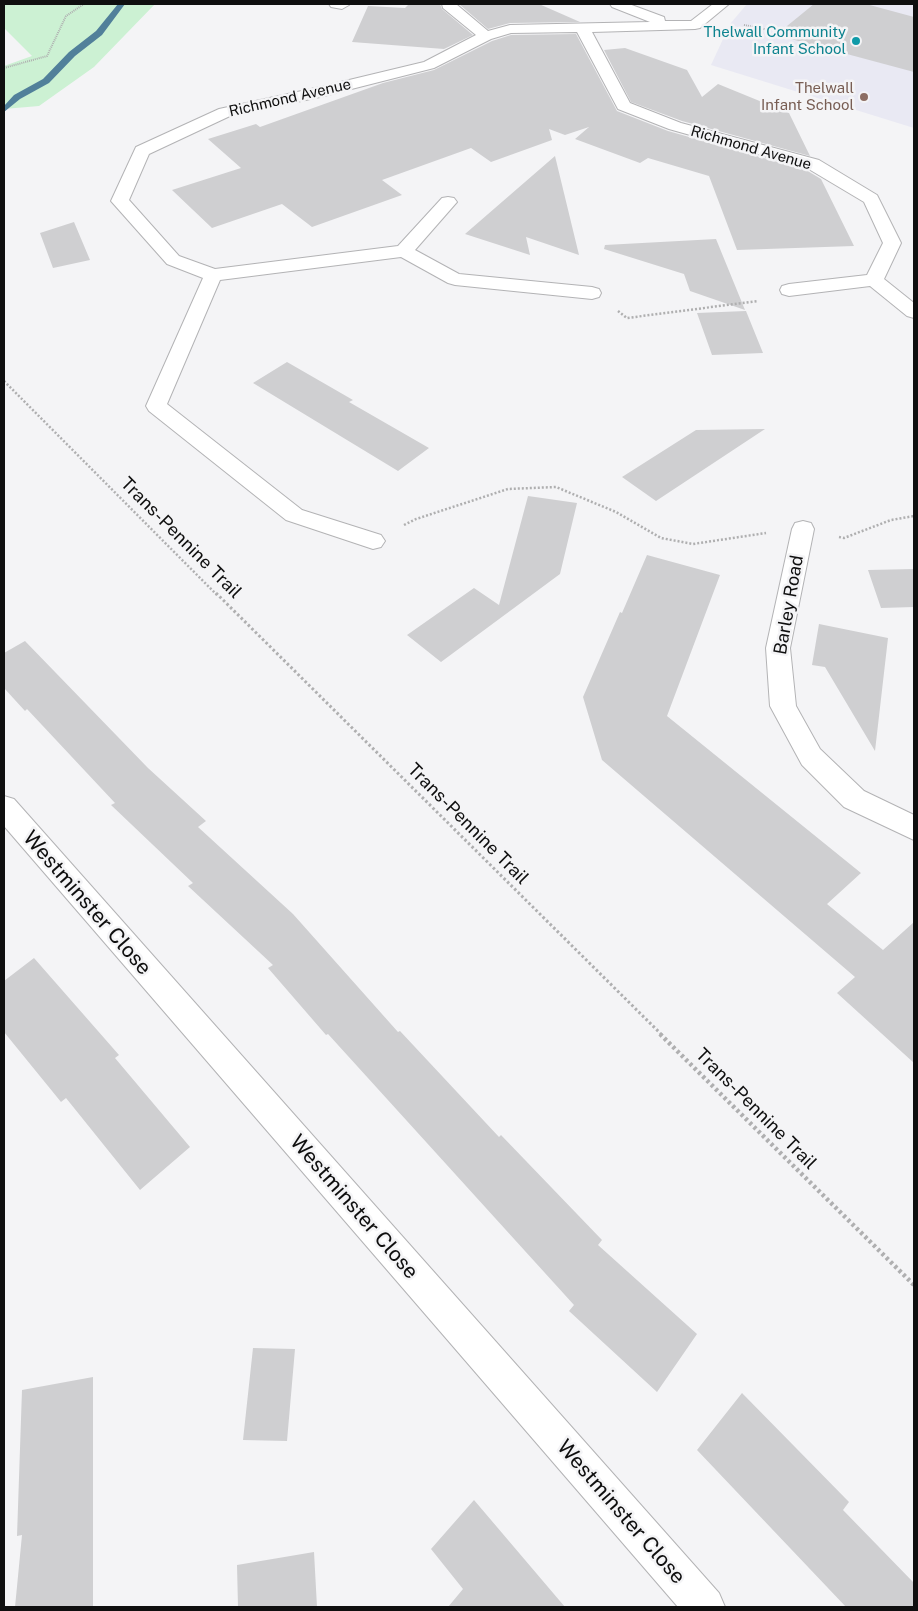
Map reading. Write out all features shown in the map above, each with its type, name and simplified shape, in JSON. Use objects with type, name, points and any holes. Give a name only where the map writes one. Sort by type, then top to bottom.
[{"type":"street","points":[[449,4],[448,6],[486,36]]},
{"type":"street","points":[[617,4],[674,25]]},
{"type":"street","name":"Richmond Avenue","points":[[404,251],[213,275],[173,260],[120,201],[142,150],[225,112],[320,92],[430,65],[486,36],[510,29],[582,29],[695,25],[722,4]]},
{"type":"street","name":"Richmond Avenue","points":[[582,29],[624,106],[675,126],[812,164],[871,199],[892,243],[874,280]]},
{"type":"street","points":[[448,202],[404,251],[455,279],[592,293]]},
{"type":"street","points":[[213,275],[156,406],[294,515],[373,541]]},
{"type":"street","points":[[789,290],[874,280],[914,312]]},
{"type":"street","name":"Barley Road","points":[[803,529],[778,648],[784,706],[811,757],[854,799],[914,828]]},
{"type":"street","name":"Westminster Close","points":[[4,807],[705,1607]]},
{"type":"path","points":[[4,68],[47,56],[66,16],[84,4]]},
{"type":"path","points":[[592,293],[627,318],[765,300],[789,290]]},
{"type":"path","name":"Trans-Pennine Trail","points":[[4,381],[243,621],[914,1284]]},
{"type":"path","points":[[373,541],[416,519],[508,489],[556,487],[616,512],[661,538],[693,544],[803,529],[844,538],[891,520],[914,516]]},
{"type":"shaded area","name":"Thelwall Infant School","points":[[747,4],[914,4],[914,128],[711,65],[730,24]]},
{"type":"green space","points":[[4,4],[155,4],[94,67],[39,106],[4,109],[4,66],[32,56],[4,28]]},
{"type":"building","points":[[409,4],[440,4],[442,9],[473,35],[444,49],[352,42],[368,6],[405,8]]},
{"type":"building","points":[[459,4],[539,4],[580,22],[510,23],[488,29]]},
{"type":"building","name":"Thelwall Community Infant School","points":[[814,4],[866,4],[914,17],[914,72],[776,35]]},
{"type":"building","points":[[576,34],[617,111],[668,131],[806,170],[821,179],[854,246],[737,250],[709,176],[648,158],[640,163],[575,139],[589,127],[565,135],[549,129],[552,140],[491,162],[471,148],[382,180],[402,195],[312,227],[282,204],[212,228],[172,190],[241,168],[208,139],[256,124],[260,127],[383,83],[434,70],[492,41],[511,35]]},
{"type":"building","points":[[625,48],[687,70],[702,97],[718,84],[789,113],[810,156],[682,121],[631,102],[604,50]]},
{"type":"building","points":[[555,156],[579,255],[526,237],[530,255],[465,234]]},
{"type":"building","points":[[74,222],[90,260],[53,268],[40,233]]},
{"type":"building","points":[[716,239],[745,310],[690,291],[684,274],[604,249],[605,245]]},
{"type":"building","points":[[746,311],[763,353],[712,355],[697,313]]},
{"type":"building","points":[[287,362],[353,400],[349,402],[429,448],[398,471],[253,383]]},
{"type":"building","points":[[765,429],[656,501],[622,477],[696,430]]},
{"type":"building","points":[[528,496],[577,503],[560,574],[441,662],[407,635],[474,588],[499,605]]},
{"type":"building","points":[[647,555],[720,575],[667,716],[861,873],[827,904],[883,950],[914,922],[914,1063],[837,993],[855,977],[602,760],[583,697]]},
{"type":"building","points":[[914,569],[914,607],[881,608],[868,570]]},
{"type":"building","points":[[819,624],[888,638],[875,751],[825,667],[812,665]]},
{"type":"building","points":[[25,641],[148,768],[206,821],[198,827],[293,914],[398,1032],[400,1031],[499,1137],[501,1135],[602,1240],[598,1245],[697,1334],[657,1392],[569,1311],[574,1305],[328,1034],[326,1035],[268,968],[273,965],[188,886],[193,883],[111,805],[115,803],[27,709],[25,711],[4,688],[4,653]]},
{"type":"building","points":[[34,958],[119,1055],[115,1058],[190,1147],[140,1190],[66,1098],[61,1102],[4,1032],[4,981]]},
{"type":"building","points":[[253,1348],[295,1349],[287,1441],[243,1440]]},
{"type":"building","points":[[93,1377],[93,1607],[15,1607],[22,1535],[17,1536],[22,1390]]},
{"type":"building","points":[[742,1393],[849,1502],[843,1510],[914,1583],[914,1607],[846,1607],[697,1450]]},
{"type":"building","points":[[474,1500],[565,1607],[448,1607],[463,1589],[431,1549]]},
{"type":"building","points":[[314,1552],[317,1607],[238,1607],[237,1565]]},
{"type":"waterway","points":[[4,110],[17,97],[46,81],[72,54],[99,33],[121,4]]},
{"type":"place","name":"Thelwall Community Infant School","points":[[856,41]]},
{"type":"place","name":"Thelwall Infant School","points":[[864,97]]}]
